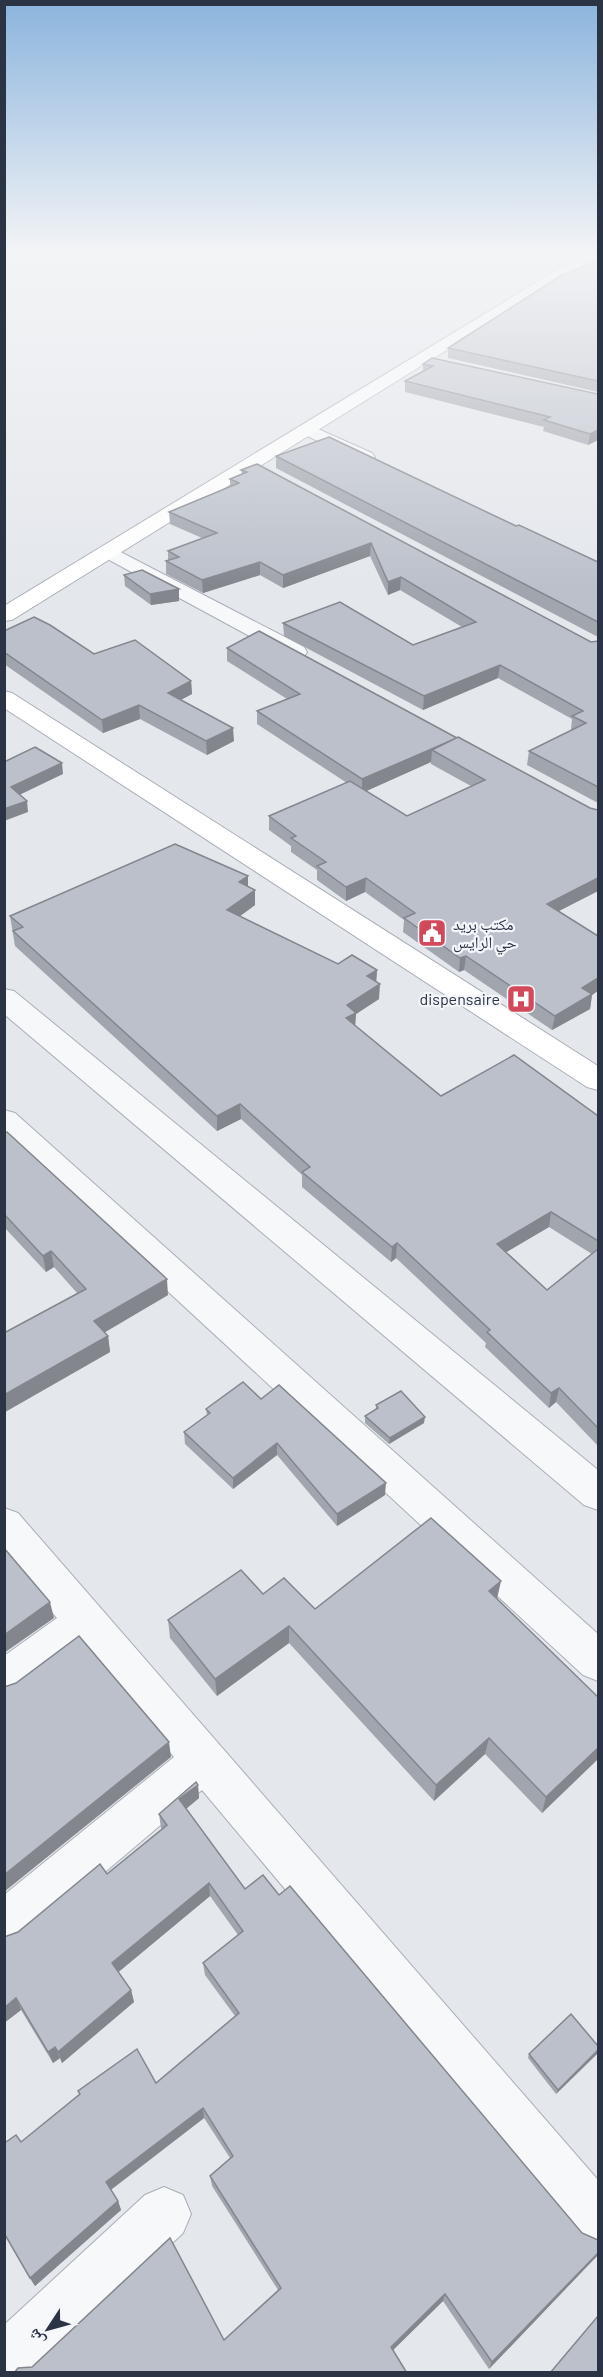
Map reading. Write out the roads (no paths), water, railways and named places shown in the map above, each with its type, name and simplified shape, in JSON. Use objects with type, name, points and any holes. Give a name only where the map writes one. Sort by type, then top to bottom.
[{"type":"main road","points":[[4,615],[416,365]]},
{"type":"main road","points":[[4,698],[598,1080]]},
{"type":"street","points":[[309,430],[384,465]]},
{"type":"street","points":[[253,464],[274,475]]},
{"type":"street","points":[[109,552],[317,664]]},
{"type":"street","points":[[4,998],[598,1493]]},
{"type":"street","points":[[4,1121],[598,1662]]},
{"type":"street","points":[[4,1525],[598,2222]]},
{"type":"street","points":[[4,1682],[86,1621]]},
{"type":"street","points":[[4,1926],[204,1760]]},
{"type":"street","points":[[4,2364],[164,2214]]},
{"type":"place","name":"مكتب بريد حي الرايس","points":[[432,933]]},
{"type":"place","name":"dispensaire","points":[[521,999]]}]
